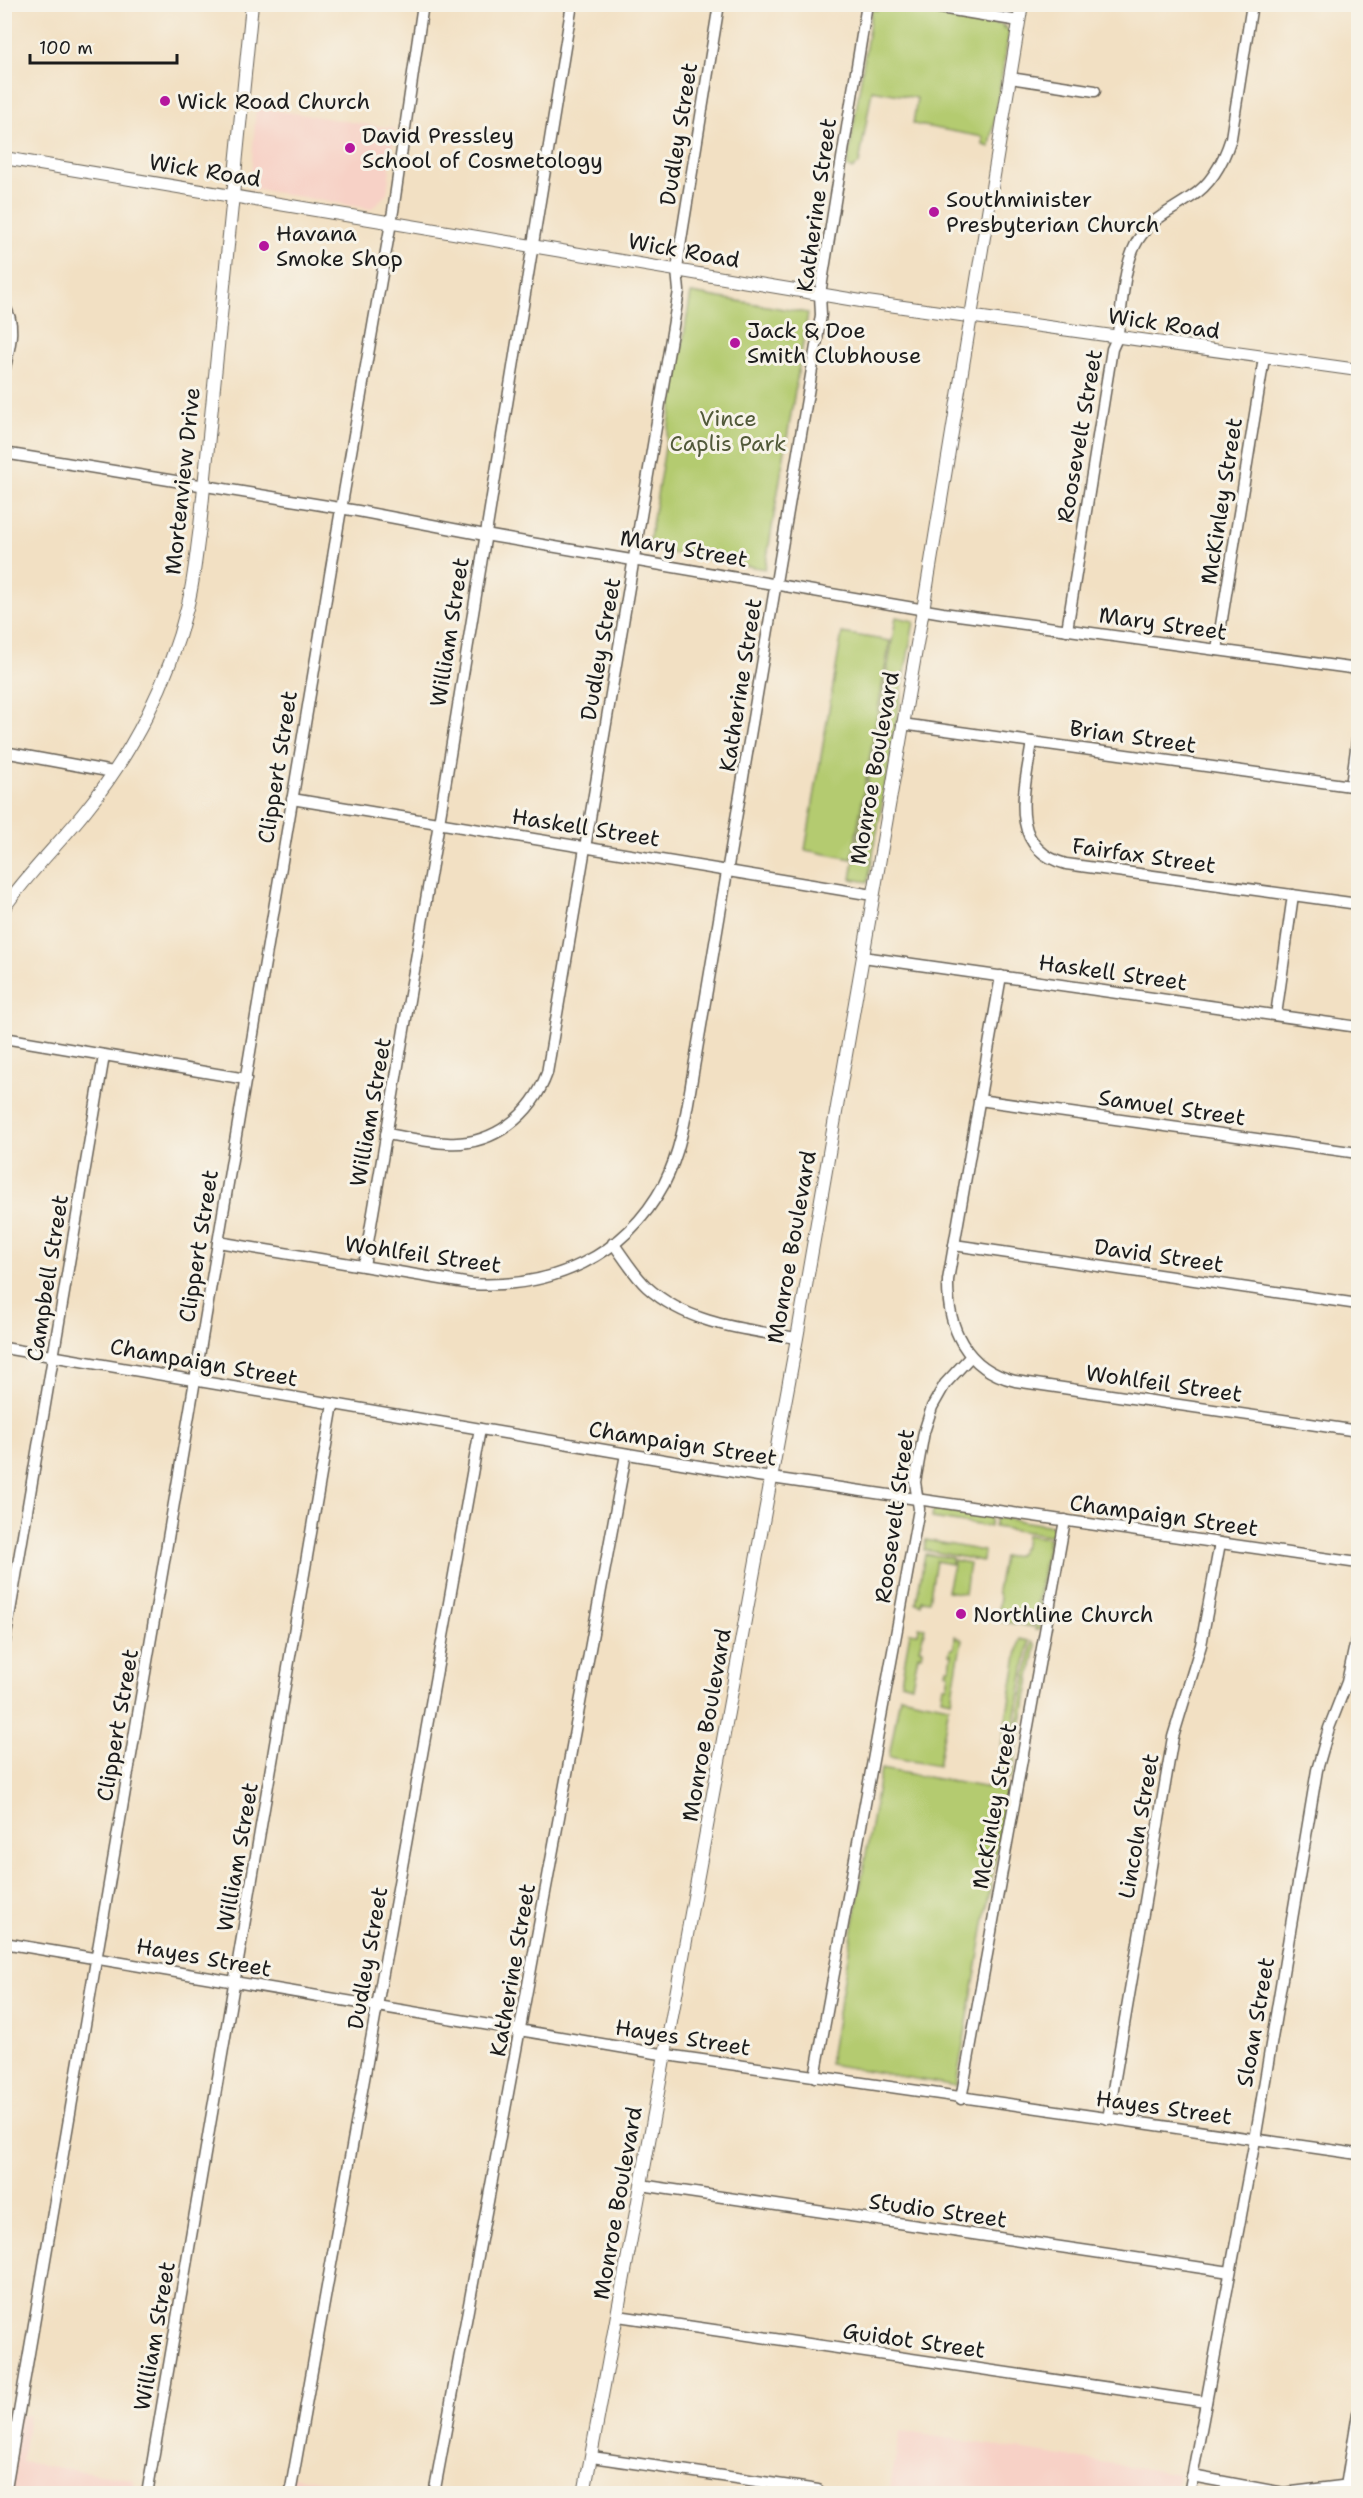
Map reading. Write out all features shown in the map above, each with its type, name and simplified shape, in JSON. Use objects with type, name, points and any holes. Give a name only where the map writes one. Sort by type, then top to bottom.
[{"type":"street","name":"Mortenview Drive","points":[[4,908],[87,809],[113,772],[154,700],[180,634],[192,581],[204,485],[252,4]]},
{"type":"street","name":"Clippert Street","points":[[5,2493],[391,222],[423,4]]},
{"type":"street","name":"William Street","points":[[364,1266],[439,823],[572,4]]},
{"type":"street","name":"Dudley Street","points":[[386,1134],[446,1143],[475,1141],[508,1126],[534,1100],[544,1082],[549,1064],[679,291],[677,270],[719,4]]},
{"type":"street","name":"Katherine Street","points":[[613,1243],[645,1213],[663,1184],[677,1153],[682,1132],[821,315],[820,294],[867,4]]},
{"type":"street","points":[[916,4],[1019,21]]},
{"type":"street","name":"Monroe Boulevard","points":[[584,2493],[667,2055],[797,1338],[923,609],[1022,4]]},
{"type":"street","name":"Roosevelt Street","points":[[1066,630],[1112,349],[1118,338],[1129,264],[1138,241],[1157,218],[1191,198],[1204,186],[1218,168],[1228,148],[1252,4]]},
{"type":"street","points":[[1010,78],[1095,91]]},
{"type":"street","name":"Wick Road","points":[[4,158],[972,318],[1359,370]]},
{"type":"street","points":[[4,306],[10,316],[12,326],[4,372]]},
{"type":"street","name":"McKinley Street","points":[[1217,650],[1264,358]]},
{"type":"street","name":"Mary Street","points":[[4,453],[342,508],[485,535],[923,609],[1359,669]]},
{"type":"street","name":"Brian Street","points":[[902,724],[1355,786]]},
{"type":"street","points":[[1355,786],[1359,734]]},
{"type":"street","name":"Fairfax Street","points":[[1032,742],[1022,812],[1023,820],[1032,842],[1050,858],[1066,864],[1359,904]]},
{"type":"street","points":[[4,752],[113,772]]},
{"type":"street","name":"Haskell Street","points":[[292,799],[873,895]]},
{"type":"street","points":[[1276,1015],[1293,895]]},
{"type":"street","name":"Haskell Street","points":[[863,957],[1359,1027]]},
{"type":"street","points":[[971,1356],[958,1338],[948,1303],[948,1280],[1000,976]]},
{"type":"street","points":[[4,1038],[246,1079]]},
{"type":"street","name":"Campbell Street","points":[[4,1647],[104,1056]]},
{"type":"street","name":"Samuel Street","points":[[979,1100],[1359,1153]]},
{"type":"street","name":"Wohlfeil Street","points":[[218,1242],[471,1284],[513,1285],[541,1280],[567,1271],[590,1261],[613,1243]]},
{"type":"street","points":[[613,1243],[646,1286],[669,1304],[696,1318],[797,1338]]},
{"type":"street","name":"David Street","points":[[954,1245],[1359,1304]]},
{"type":"street","name":"Champaign Street","points":[[4,1347],[772,1478],[1359,1563]]},
{"type":"street","name":"Roosevelt Street","points":[[815,2077],[920,1509],[915,1489],[924,1432],[932,1407],[945,1384],[971,1356]]},
{"type":"street","name":"Wohlfeil Street","points":[[971,1356],[994,1373],[1016,1381],[1359,1431]]},
{"type":"street","name":"William Street","points":[[147,2493],[333,1404]]},
{"type":"street","name":"Dudley Street","points":[[290,2493],[480,1429]]},
{"type":"street","name":"Katherine Street","points":[[434,2493],[626,1454]]},
{"type":"street","name":"McKinley Street","points":[[961,2099],[1065,1520]]},
{"type":"street","name":"Lincoln Street","points":[[1108,2119],[1173,1737],[1201,1645],[1220,1543]]},
{"type":"street","name":"Sloan Street","points":[[1188,2493],[1255,2140],[1317,1770],[1329,1728],[1347,1682],[1359,1631]]},
{"type":"street","name":"Hayes Street","points":[[4,1943],[667,2055],[961,2099],[1359,2154]]},
{"type":"street","name":"Studio Street","points":[[641,2186],[1230,2272]]},
{"type":"street","name":"Guidot Street","points":[[618,2316],[1206,2402]]},
{"type":"street","points":[[1347,2486],[1359,2414]]},
{"type":"street","points":[[592,2457],[818,2490]]},
{"type":"street","points":[[1192,2476],[1284,2493],[1359,2484]]},
{"type":"shaded area","points":[[256,107],[395,129],[387,194],[371,209],[250,188]]},
{"type":"shaded area","points":[[4,2412],[29,2416],[22,2462],[134,2479],[134,2486],[184,2493],[5,2493]]},
{"type":"shaded area","points":[[900,2431],[1179,2474],[1176,2493],[889,2493]]},
{"type":"shaded area","points":[[286,2475],[363,2488],[362,2493],[282,2494]]},
{"type":"green space","points":[[877,5],[1003,25],[1003,30],[1005,26],[1009,32],[990,147],[983,145],[983,137],[913,124],[917,98],[872,90],[859,164],[852,169],[847,167],[872,9],[877,10]]},
{"type":"green space","name":"Vince Caplis Park","points":[[691,293],[808,313],[765,569],[648,549]]},
{"type":"green space","points":[[896,617],[914,621],[894,735],[877,732]]},
{"type":"green space","points":[[842,633],[890,641],[852,859],[805,850]]},
{"type":"green space","points":[[876,734],[894,737],[868,882],[851,879]]},
{"type":"green space","points":[[933,1509],[991,1516],[990,1527],[932,1518]]},
{"type":"green space","points":[[996,1517],[1053,1526],[1055,1536],[994,1527]]},
{"type":"green space","points":[[1026,1535],[1048,1538],[1033,1627],[999,1621],[997,1616],[1000,1598],[997,1591],[1003,1557],[1017,1555],[1025,1545]]},
{"type":"green space","points":[[1050,1539],[1055,1540],[1039,1630],[1035,1630]]},
{"type":"green space","points":[[926,1540],[984,1551],[983,1561],[924,1550]]},
{"type":"green space","points":[[925,1554],[952,1558],[951,1564],[936,1561],[929,1601],[922,1600],[921,1604],[916,1603]]},
{"type":"green space","points":[[954,1560],[969,1563],[965,1594],[947,1591]]},
{"type":"green space","points":[[919,1627],[925,1628],[919,1649],[922,1650],[921,1655],[918,1655],[912,1685],[901,1682],[910,1632],[918,1633]]},
{"type":"green space","points":[[955,1636],[962,1639],[951,1700],[941,1698],[943,1686],[947,1686],[949,1673],[946,1672],[947,1668],[950,1668],[952,1654],[949,1654],[950,1649],[954,1648]]},
{"type":"green space","points":[[1020,1639],[1029,1641],[1005,1778],[996,1776]]},
{"type":"green space","points":[[1032,1642],[1036,1645],[1012,1777],[1008,1779]]},
{"type":"green space","points":[[900,1696],[949,1706],[938,1766],[889,1757]]},
{"type":"green space","points":[[881,1769],[1007,1791],[956,2086],[829,2064]]},
{"type":"place","name":"Wick Road Church","points":[[165,101]]},
{"type":"place","name":"David Pressley School of Cosmetology","points":[[350,148]]},
{"type":"place","name":"Southminister Presbyterian Church","points":[[934,212]]},
{"type":"place","name":"Havana Smoke Shop","points":[[264,246]]},
{"type":"place","name":"Jack & Doe Smith Clubhouse","points":[[735,343]]},
{"type":"place","name":"Northline Church","points":[[961,1614]]}]
